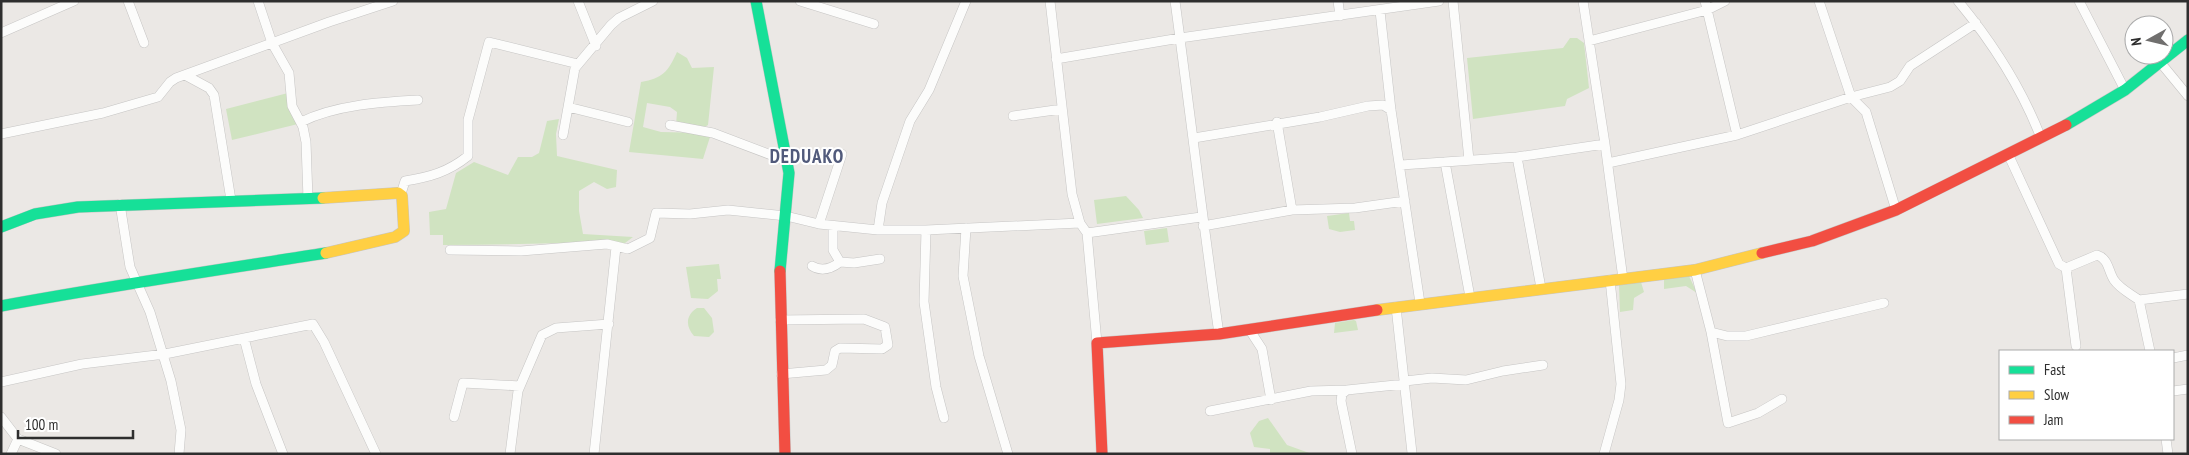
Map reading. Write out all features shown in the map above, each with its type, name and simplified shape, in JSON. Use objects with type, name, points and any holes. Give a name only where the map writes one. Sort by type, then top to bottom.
[{"type":"street","points":[[1,33],[74,1]]},
{"type":"street","points":[[128,1],[144,43]]},
{"type":"street","points":[[258,1],[272,43],[289,73],[292,106],[301,122],[306,142],[308,199]]},
{"type":"street","points":[[1,134],[103,113],[158,97],[170,82],[185,75],[393,1]]},
{"type":"street","points":[[578,1],[596,46]]},
{"type":"street","points":[[563,135],[574,71],[578,64],[619,18],[653,1]]},
{"type":"street","points":[[800,1],[874,24]]},
{"type":"street","points":[[878,230],[882,203],[907,128],[929,90],[966,1]]},
{"type":"street","points":[[1050,1],[1072,194],[1080,222],[1087,233],[1098,343],[1102,454]]},
{"type":"street","points":[[1175,1],[1194,138],[1202,221],[1219,334]]},
{"type":"street","points":[[1338,1],[1340,16]]},
{"type":"street","points":[[1056,60],[1180,38],[1439,1]]},
{"type":"street","points":[[1453,1],[1469,160]]},
{"type":"street","points":[[1583,1],[1608,163],[1623,279]]},
{"type":"street","points":[[1589,40],[1725,1]]},
{"type":"street","points":[[1819,1],[1850,97],[1866,112],[1896,210]]},
{"type":"street","points":[[1958,1],[1976,23],[2028,106],[2041,138]]},
{"type":"street","points":[[2079,1],[2125,90]]},
{"type":"street","points":[[757,2],[788,161],[789,185],[780,255],[780,374],[785,454]]},
{"type":"street","points":[[1706,6],[1737,135]]},
{"type":"street","points":[[1380,10],[1391,110],[1401,165],[1420,303]]},
{"type":"street","points":[[1608,163],[1737,135],[1850,97],[1890,87],[1900,82],[1910,66],[1976,23]]},
{"type":"street","points":[[2174,51],[2188,40]]},
{"type":"street","points":[[1,306],[136,282],[350,249],[395,237],[404,231],[401,194],[405,181],[434,176],[452,169],[468,156],[468,120],[489,42],[578,64]]},
{"type":"street","points":[[1098,343],[1219,334],[1396,306],[1695,270],[1812,241],[1896,210],[2009,156],[2076,120],[2125,90],[2156,65]]},
{"type":"street","points":[[2162,65],[2188,96]]},
{"type":"street","points":[[185,75],[209,88],[214,95],[231,200]]},
{"type":"street","points":[[301,122],[316,115],[370,103],[418,100]]},
{"type":"street","points":[[1194,138],[1368,106],[1383,105],[1391,110]]},
{"type":"street","points":[[568,107],[628,122]]},
{"type":"street","points":[[1013,116],[1062,109]]},
{"type":"street","points":[[1277,122],[1292,210]]},
{"type":"street","points":[[670,125],[713,133],[788,161]]},
{"type":"street","points":[[1401,165],[1517,157],[1605,144]]},
{"type":"street","points":[[819,224],[842,154]]},
{"type":"street","points":[[2009,156],[2059,264],[2066,268]]},
{"type":"street","points":[[1517,157],[1541,288]]},
{"type":"street","points":[[1445,162],[1470,297]]},
{"type":"street","points":[[1,228],[40,212],[78,206],[308,199],[401,194]]},
{"type":"street","points":[[1087,233],[1292,210],[1355,208],[1405,201]]},
{"type":"street","points":[[120,204],[127,256],[136,282],[150,312],[164,354],[178,411],[181,430],[179,454]]},
{"type":"street","points":[[450,250],[521,251],[607,244],[616,247],[632,248],[647,241],[652,236],[654,216],[658,212],[690,214],[718,210],[786,216],[819,224],[878,230],[926,230],[1080,222]]},
{"type":"street","points":[[833,226],[833,250],[840,262]]},
{"type":"street","points":[[966,228],[963,276],[981,363],[1008,454]]},
{"type":"street","points":[[926,230],[924,302],[936,387],[944,418]]},
{"type":"street","points":[[594,454],[616,247]]},
{"type":"street","points":[[2066,268],[2097,254],[2104,257],[2115,281],[2139,300],[2150,350]]},
{"type":"street","points":[[812,266],[822,270],[832,268],[840,262],[854,263],[880,259]]},
{"type":"street","points":[[2066,268],[2076,346]]},
{"type":"street","points":[[1695,270],[1711,332],[1728,423],[1758,413],[1782,399]]},
{"type":"street","points":[[1604,454],[1619,400],[1620,384],[1610,280]]},
{"type":"street","points":[[2139,300],[2188,294]]},
{"type":"street","points":[[1711,332],[1727,336],[1746,336],[1884,303]]},
{"type":"street","points":[[1396,306],[1412,453]]},
{"type":"street","points":[[780,320],[864,319],[885,327],[888,339],[888,345],[882,349],[840,348],[835,351],[832,365],[826,370],[780,374]]},
{"type":"street","points":[[510,454],[514,411],[520,386],[538,342],[546,332],[556,328],[609,324]]},
{"type":"street","points":[[1,382],[74,366],[164,354],[295,327],[315,325],[376,454]]},
{"type":"street","points":[[1249,329],[1262,349],[1271,400]]},
{"type":"street","points":[[244,338],[256,384],[283,454]]},
{"type":"street","points":[[2174,358],[2188,355]]},
{"type":"street","points":[[1210,410],[1311,391],[1347,390],[1432,378],[1466,380],[1503,371],[1543,365]]},
{"type":"street","points":[[454,417],[463,383],[520,386]]},
{"type":"street","points":[[2174,391],[2188,388]]},
{"type":"street","points":[[1347,390],[1342,394],[1341,401],[1352,454]]},
{"type":"street","points":[[1,417],[18,440],[56,454]]},
{"type":"street","points":[[11,454],[18,440]]},
{"type":"street","points":[[2166,440],[2168,454]]},
{"type":"green space","points":[[1570,38],[1577,38],[1584,43],[1589,88],[1567,99],[1565,106],[1473,119],[1467,58],[1563,48]]},
{"type":"green space","points":[[677,52],[687,58],[692,68],[714,67],[708,125],[701,129],[676,125],[677,112],[670,107],[647,103],[643,127],[661,132],[706,133],[710,137],[703,159],[629,152],[641,82],[664,73],[671,65]]},
{"type":"green space","points":[[288,93],[298,124],[232,140],[226,109]]},
{"type":"green space","points":[[559,119],[556,134],[557,156],[617,170],[616,187],[607,189],[594,182],[579,191],[579,211],[583,234],[633,237],[625,243],[443,245],[443,235],[430,235],[429,212],[446,209],[456,173],[474,162],[508,175],[518,157],[532,157],[539,153],[547,121]]},
{"type":"green space","points":[[1126,196],[1139,210],[1143,218],[1097,224],[1094,200]]},
{"type":"green space","points":[[1349,213],[1350,221],[1354,221],[1355,230],[1340,232],[1329,229],[1327,216]]},
{"type":"green space","points":[[1167,228],[1169,242],[1146,245],[1144,231]]},
{"type":"green space","points":[[719,264],[721,279],[717,279],[718,291],[708,299],[691,298],[686,267]]},
{"type":"green space","points":[[1689,276],[1697,293],[1686,286],[1664,289],[1664,279]]},
{"type":"green space","points":[[1641,282],[1644,292],[1634,298],[1633,310],[1620,312],[1619,285]]},
{"type":"green space","points":[[697,308],[704,308],[712,318],[714,332],[709,337],[694,336],[689,328],[689,317]]},
{"type":"green space","points":[[1354,320],[1358,330],[1334,333],[1335,323]]},
{"type":"green space","points":[[1268,418],[1287,445],[1312,454],[1270,454],[1270,449],[1254,447],[1250,433],[1259,421]]},
{"type":"traffic: fast","points":[[756,1],[789,173],[780,271]]},
{"type":"traffic: fast","points":[[2066,125],[2125,90],[2188,40]]},
{"type":"traffic: fast","points":[[1,227],[35,214],[78,207],[323,198]]},
{"type":"traffic: fast","points":[[1,306],[326,253]]},
{"type":"traffic: slow","points":[[323,198],[398,193],[402,196],[404,231],[395,237],[326,253]]},
{"type":"traffic: slow","points":[[1377,310],[1695,270],[1762,253]]},
{"type":"traffic: jam","points":[[1762,253],[1812,241],[1896,210],[2066,125]]},
{"type":"traffic: jam","points":[[780,271],[785,454]]},
{"type":"traffic: jam","points":[[1102,454],[1097,343],[1219,334],[1377,310]]},
{"type":"district","name":"DEDUAKO","points":[[807,156]]}]
